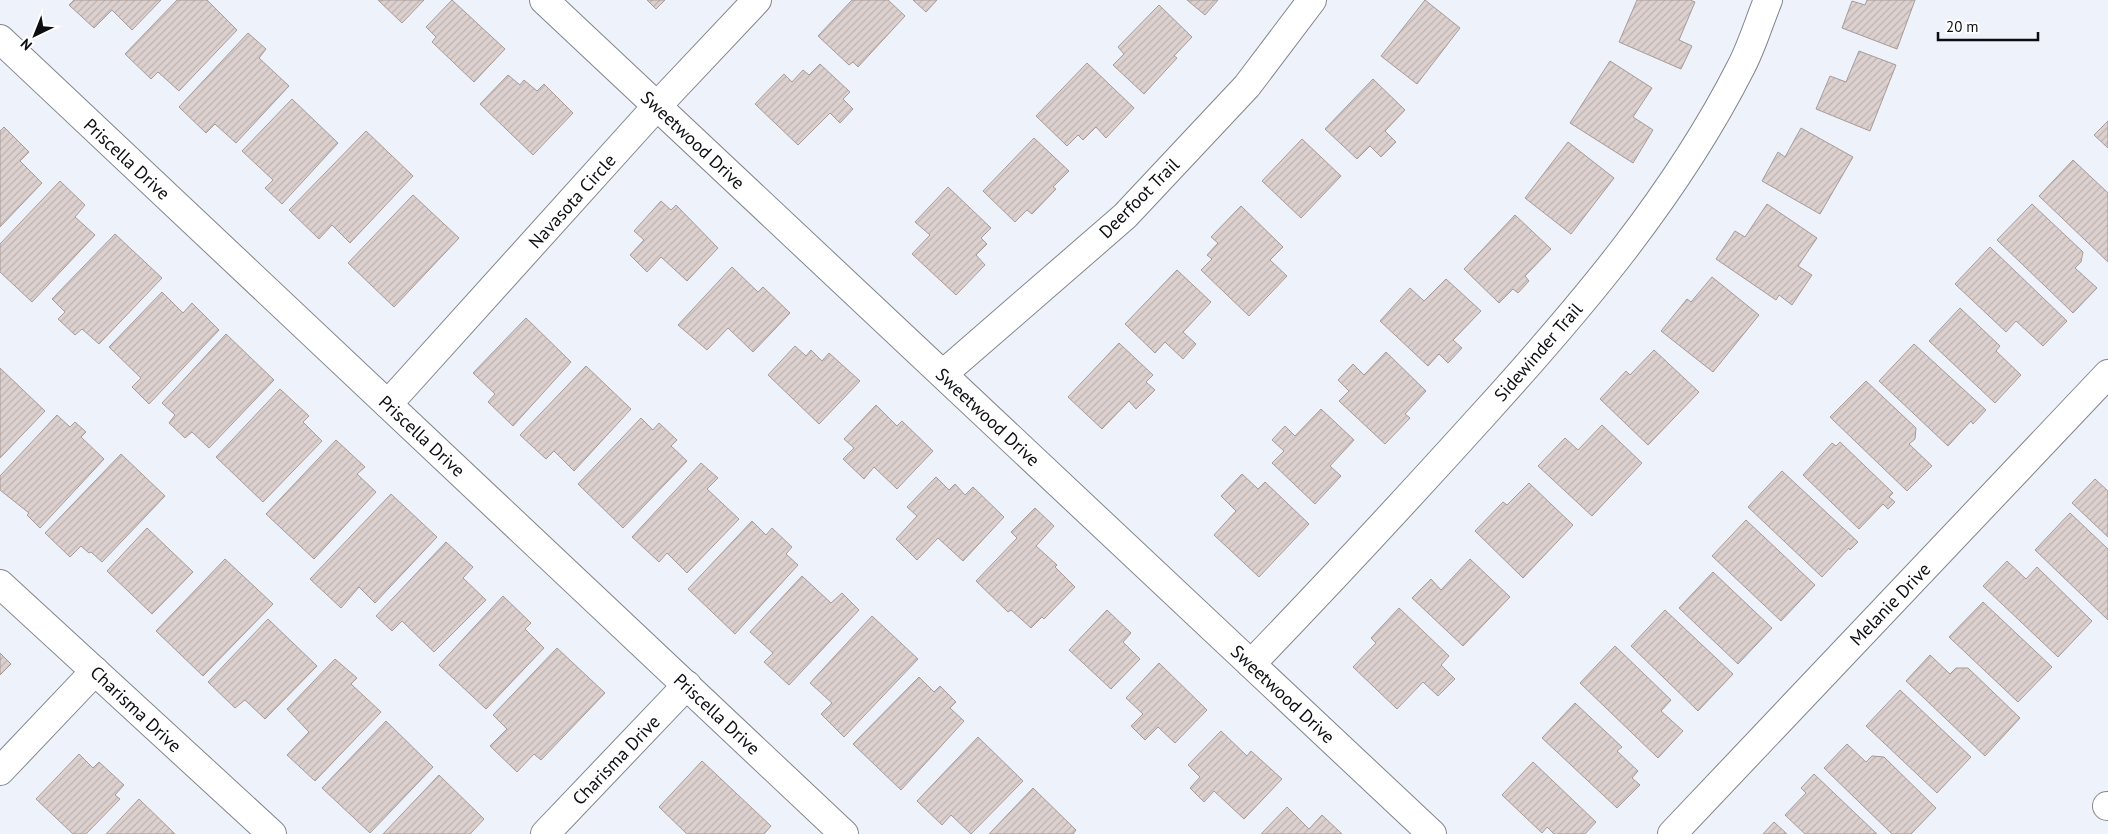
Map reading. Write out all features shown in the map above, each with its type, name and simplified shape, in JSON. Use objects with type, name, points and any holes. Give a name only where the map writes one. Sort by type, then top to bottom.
[{"type":"street","name":"Sweetwood Drive","points":[[544,0],[1432,834]]},
{"type":"street","name":"Navasota Circle","points":[[388,404],[657,106],[757,0]]},
{"type":"street","name":"Deerfoot Trail","points":[[942,374],[1125,216],[1246,86],[1312,0]]},
{"type":"street","name":"Sidewinder Trail","points":[[1251,664],[1381,528],[1524,370],[1633,239],[1699,141],[1742,66],[1768,0]]},
{"type":"street","name":"Priscella Drive","points":[[0,39],[844,834]]},
{"type":"street","name":"Melanie Drive","points":[[1672,834],[2108,374]]},
{"type":"street","name":"Charisma Drive","points":[[0,584],[272,834]]},
{"type":"street","points":[[0,771],[95,671]]},
{"type":"street","name":"Charisma Drive","points":[[545,834],[687,685]]},
{"type":"building","points":[[74,0],[161,0],[132,30],[112,10],[94,28],[69,5]]},
{"type":"building","points":[[177,0],[207,0],[237,30],[179,91],[158,72],[151,79],[125,54]]},
{"type":"building","points":[[378,0],[424,0],[402,23]]},
{"type":"building","points":[[452,0],[505,49],[474,82],[432,42],[436,37],[426,27]]},
{"type":"building","points":[[647,0],[665,0],[656,9]]},
{"type":"building","points":[[852,0],[888,0],[905,16],[858,67],[853,62],[849,65],[818,36]]},
{"type":"building","points":[[913,0],[937,0],[926,12]]},
{"type":"building","points":[[1187,0],[1218,0],[1205,15]]},
{"type":"building","points":[[1425,0],[1460,28],[1417,84],[1381,56]]},
{"type":"building","points":[[1637,0],[1690,0],[1695,2],[1679,40],[1692,46],[1681,69],[1619,42]]},
{"type":"building","points":[[1867,0],[1915,0],[1897,49],[1842,28],[1852,1],[1865,5]]},
{"type":"building","points":[[1159,5],[1192,37],[1174,56],[1177,58],[1144,94],[1113,65],[1124,54],[1118,47]]},
{"type":"building","points":[[248,33],[266,49],[259,58],[289,86],[236,143],[215,124],[206,133],[179,107]]},
{"type":"building","points":[[1859,51],[1896,65],[1870,131],[1816,109],[1830,76],[1846,82]]},
{"type":"building","points":[[1610,61],[1652,88],[1633,117],[1653,130],[1633,163],[1570,123]]},
{"type":"building","points":[[1087,63],[1134,108],[1106,138],[1096,127],[1083,140],[1078,135],[1067,146],[1036,116]]},
{"type":"building","points":[[820,64],[850,92],[843,99],[853,109],[840,123],[830,113],[798,145],[755,104],[784,74],[792,82],[803,70],[809,75]]},
{"type":"building","points":[[508,75],[520,85],[524,80],[537,91],[544,84],[573,113],[533,155],[480,104]]},
{"type":"building","points":[[1373,79],[1405,110],[1385,131],[1396,142],[1381,157],[1370,146],[1357,159],[1325,129]]},
{"type":"building","points":[[292,99],[338,143],[282,204],[265,188],[273,180],[242,151]]},
{"type":"building","points":[[2108,121],[2108,148],[2094,135]]},
{"type":"building","points":[[4,127],[29,152],[20,161],[42,183],[0,227],[0,131]]},
{"type":"building","points":[[1801,128],[1853,157],[1820,214],[1762,181],[1778,152],[1785,157]]},
{"type":"building","points":[[366,131],[413,176],[350,243],[332,225],[319,239],[289,210]]},
{"type":"building","points":[[1034,138],[1069,171],[1053,187],[1056,189],[1032,214],[1027,210],[1015,222],[983,191]]},
{"type":"building","points":[[1302,139],[1341,176],[1301,218],[1262,181]]},
{"type":"building","points":[[1568,142],[1614,178],[1571,234],[1525,198]]},
{"type":"building","points":[[2073,160],[2108,193],[2108,262],[2039,196]]},
{"type":"building","points":[[60,181],[85,205],[75,217],[95,235],[32,302],[0,272],[0,244]]},
{"type":"building","points":[[948,187],[991,228],[981,238],[987,244],[976,255],[985,265],[956,295],[912,254],[930,235],[915,222]]},
{"type":"building","points":[[413,195],[459,238],[394,307],[348,263]]},
{"type":"building","points":[[661,201],[671,210],[676,205],[718,248],[687,281],[661,257],[647,272],[630,255],[644,240],[634,231]]},
{"type":"building","points":[[1767,204],[1817,238],[1798,266],[1812,275],[1792,305],[1779,295],[1776,300],[1716,259],[1735,231],[1745,237]]},
{"type":"building","points":[[2032,204],[2083,252],[2081,262],[2075,268],[2097,288],[2073,313],[1997,240]]},
{"type":"building","points":[[1241,206],[1283,247],[1270,260],[1287,276],[1249,316],[1201,270],[1212,259],[1207,255],[1218,243],[1211,237]]},
{"type":"building","points":[[1515,215],[1551,249],[1525,276],[1529,281],[1518,293],[1513,289],[1499,303],[1464,269]]},
{"type":"building","points":[[115,234],[162,278],[99,344],[82,329],[75,335],[58,319],[65,312],[52,299]]},
{"type":"building","points":[[1990,247],[2067,321],[2043,346],[2016,321],[2006,332],[1955,284]]},
{"type":"building","points":[[732,267],[758,292],[763,287],[790,313],[753,352],[728,328],[707,350],[678,325]]},
{"type":"building","points":[[1177,270],[1211,302],[1183,332],[1196,344],[1183,359],[1165,342],[1155,353],[1125,324]]},
{"type":"building","points":[[1712,277],[1759,315],[1713,372],[1661,331],[1687,299],[1691,302]]},
{"type":"building","points":[[1446,279],[1481,311],[1453,340],[1462,348],[1448,363],[1439,354],[1428,366],[1380,321],[1410,288],[1424,301]]},
{"type":"building","points":[[162,292],[183,313],[192,303],[219,330],[149,404],[132,387],[141,378],[109,347]]},
{"type":"building","points":[[1960,308],[2000,346],[1996,351],[2021,375],[1995,403],[1929,341]]},
{"type":"building","points":[[526,318],[571,362],[513,426],[488,402],[495,394],[473,373]]},
{"type":"building","points":[[226,334],[274,380],[209,448],[192,432],[185,438],[169,423],[175,415],[162,403]]},
{"type":"building","points":[[1119,343],[1153,375],[1146,382],[1155,390],[1136,409],[1129,401],[1102,429],[1068,397]]},
{"type":"building","points":[[1914,344],[1986,410],[1973,424],[1971,421],[1948,446],[1879,381]]},
{"type":"building","points":[[795,346],[806,356],[811,350],[822,361],[829,353],[860,381],[819,424],[768,375]]},
{"type":"building","points":[[1654,350],[1699,392],[1648,445],[1600,399],[1626,371],[1630,375]]},
{"type":"building","points":[[1386,352],[1426,391],[1405,414],[1410,418],[1385,444],[1339,401],[1349,391],[1338,380],[1353,364],[1364,375]]},
{"type":"building","points":[[586,366],[631,409],[574,471],[554,451],[546,459],[520,435]]},
{"type":"building","points":[[0,368],[45,411],[0,458]]},
{"type":"building","points":[[1866,381],[1916,428],[1915,439],[1909,444],[1932,466],[1907,491],[1830,417]]},
{"type":"building","points":[[280,389],[309,416],[303,422],[322,441],[263,502],[216,457]]},
{"type":"building","points":[[876,405],[897,426],[902,421],[933,451],[897,489],[874,467],[864,479],[843,459],[854,448],[844,439]]},
{"type":"building","points":[[1321,409],[1354,440],[1330,466],[1341,476],[1315,504],[1272,463],[1284,451],[1272,440],[1285,426],[1295,436]]},
{"type":"building","points":[[57,415],[70,427],[75,422],[86,432],[81,437],[104,459],[40,528],[27,515],[29,513],[0,490],[0,476]]},
{"type":"building","points":[[641,418],[653,430],[659,423],[677,440],[671,446],[687,461],[623,528],[578,484]]},
{"type":"building","points":[[1602,425],[1642,463],[1592,516],[1538,466],[1565,438],[1578,450]]},
{"type":"building","points":[[336,440],[365,467],[357,474],[376,492],[314,559],[266,514]]},
{"type":"building","points":[[1840,442],[1893,493],[1889,497],[1895,502],[1888,509],[1883,504],[1859,529],[1803,475],[1832,443],[1836,446]]},
{"type":"building","points":[[121,454],[165,496],[102,562],[81,546],[70,557],[45,533]]},
{"type":"building","points":[[701,463],[718,478],[707,489],[739,519],[687,573],[667,553],[659,562],[632,537]]},
{"type":"building","points":[[1782,471],[1858,542],[1850,550],[1849,548],[1822,577],[1748,507]]},
{"type":"building","points":[[1242,474],[1258,489],[1265,482],[1309,524],[1259,577],[1214,535],[1236,511],[1221,496]]},
{"type":"building","points":[[936,477],[949,490],[955,484],[965,495],[973,487],[1004,517],[963,561],[938,538],[917,560],[896,539],[917,516],[907,507]]},
{"type":"building","points":[[2095,479],[2108,491],[2108,537],[2072,503]]},
{"type":"building","points":[[1529,483],[1573,525],[1523,578],[1475,531],[1503,502],[1507,505]]},
{"type":"building","points":[[391,494],[437,537],[375,603],[359,587],[341,608],[310,579]]},
{"type":"building","points":[[1035,508],[1054,526],[1036,546],[1057,565],[1055,567],[1075,587],[1044,619],[1042,617],[1031,628],[1011,610],[1008,612],[976,581],[1017,538],[1011,532]]},
{"type":"building","points":[[2070,513],[2108,549],[2108,620],[2035,550]]},
{"type":"building","points":[[1746,520],[1815,585],[1781,621],[1712,556]]},
{"type":"building","points":[[752,521],[766,535],[772,528],[792,547],[786,554],[798,565],[735,634],[688,589]]},
{"type":"building","points":[[147,528],[193,572],[152,614],[107,571]]},
{"type":"building","points":[[446,542],[473,567],[463,578],[486,600],[434,652],[402,621],[392,631],[376,616]]},
{"type":"building","points":[[225,559],[273,604],[203,676],[156,631]]},
{"type":"building","points":[[1470,559],[1510,597],[1463,646],[1412,598],[1431,579],[1441,590]]},
{"type":"building","points":[[2007,561],[2026,579],[2037,567],[2092,621],[2058,657],[1983,586]]},
{"type":"building","points":[[1713,572],[1772,628],[1738,664],[1679,608]]},
{"type":"building","points":[[802,576],[831,603],[842,593],[859,610],[789,685],[764,662],[773,653],[750,632]]},
{"type":"building","points":[[503,596],[531,623],[525,629],[544,648],[486,709],[439,665]]},
{"type":"building","points":[[1983,602],[2052,667],[2018,702],[1949,637]]},
{"type":"building","points":[[1399,608],[1449,656],[1441,665],[1455,679],[1438,696],[1423,682],[1397,709],[1353,667],[1376,643],[1371,638]]},
{"type":"building","points":[[1107,610],[1131,633],[1123,642],[1140,659],[1111,689],[1069,650]]},
{"type":"building","points":[[1665,610],[1733,674],[1698,711],[1631,646]]},
{"type":"building","points":[[872,616],[918,659],[844,737],[821,714],[832,703],[810,683]]},
{"type":"building","points":[[268,619],[317,666],[265,719],[245,700],[235,708],[208,682]]},
{"type":"building","points":[[1615,646],[1671,700],[1661,711],[1683,731],[1658,758],[1580,683]]},
{"type":"building","points":[[557,648],[605,693],[541,760],[534,754],[517,772],[490,746],[507,729],[493,715]]},
{"type":"building","points":[[0,653],[11,664],[0,675]]},
{"type":"building","points":[[1930,655],[1950,674],[1956,668],[1968,668],[2020,718],[1985,756],[1906,681]]},
{"type":"building","points":[[335,659],[357,678],[351,684],[381,712],[315,781],[287,755],[309,732],[287,709]]},
{"type":"building","points":[[1159,663],[1207,710],[1175,743],[1158,727],[1145,740],[1131,726],[1143,714],[1126,698]]},
{"type":"building","points":[[919,677],[934,692],[940,686],[956,702],[950,708],[964,721],[901,790],[853,744]]},
{"type":"building","points":[[1900,690],[1971,757],[1937,793],[1866,726]]},
{"type":"building","points":[[1575,703],[1622,747],[1617,751],[1638,771],[1632,778],[1640,785],[1617,808],[1542,738]]},
{"type":"building","points":[[386,721],[433,767],[370,833],[322,788]]},
{"type":"building","points":[[1221,731],[1247,756],[1251,751],[1282,779],[1244,819],[1214,791],[1204,802],[1190,788],[1200,777],[1188,765]]},
{"type":"building","points":[[978,737],[1023,781],[971,834],[951,815],[942,825],[917,801]]},
{"type":"building","points":[[1847,744],[1866,762],[1872,756],[1884,757],[1936,808],[1911,834],[1892,834],[1824,768]]},
{"type":"building","points":[[79,754],[93,768],[99,762],[124,785],[115,795],[120,799],[86,834],[73,834],[36,799]]},
{"type":"building","points":[[702,761],[771,826],[764,834],[687,834],[659,807]]},
{"type":"building","points":[[1533,762],[1596,822],[1585,834],[1554,834],[1547,827],[1542,833],[1502,795]]},
{"type":"building","points":[[1814,774],[1877,834],[1805,834],[1785,815],[1806,793],[1801,788]]},
{"type":"building","points":[[439,775],[484,819],[470,834],[383,834]]},
{"type":"building","points":[[1033,788],[1076,830],[1073,834],[989,834]]},
{"type":"building","points":[[139,799],[175,834],[106,834]]},
{"type":"building","points":[[1287,807],[1309,829],[1322,815],[1342,834],[1261,834]]},
{"type":"building","points":[[1774,822],[1787,834],[1763,834]]}]
